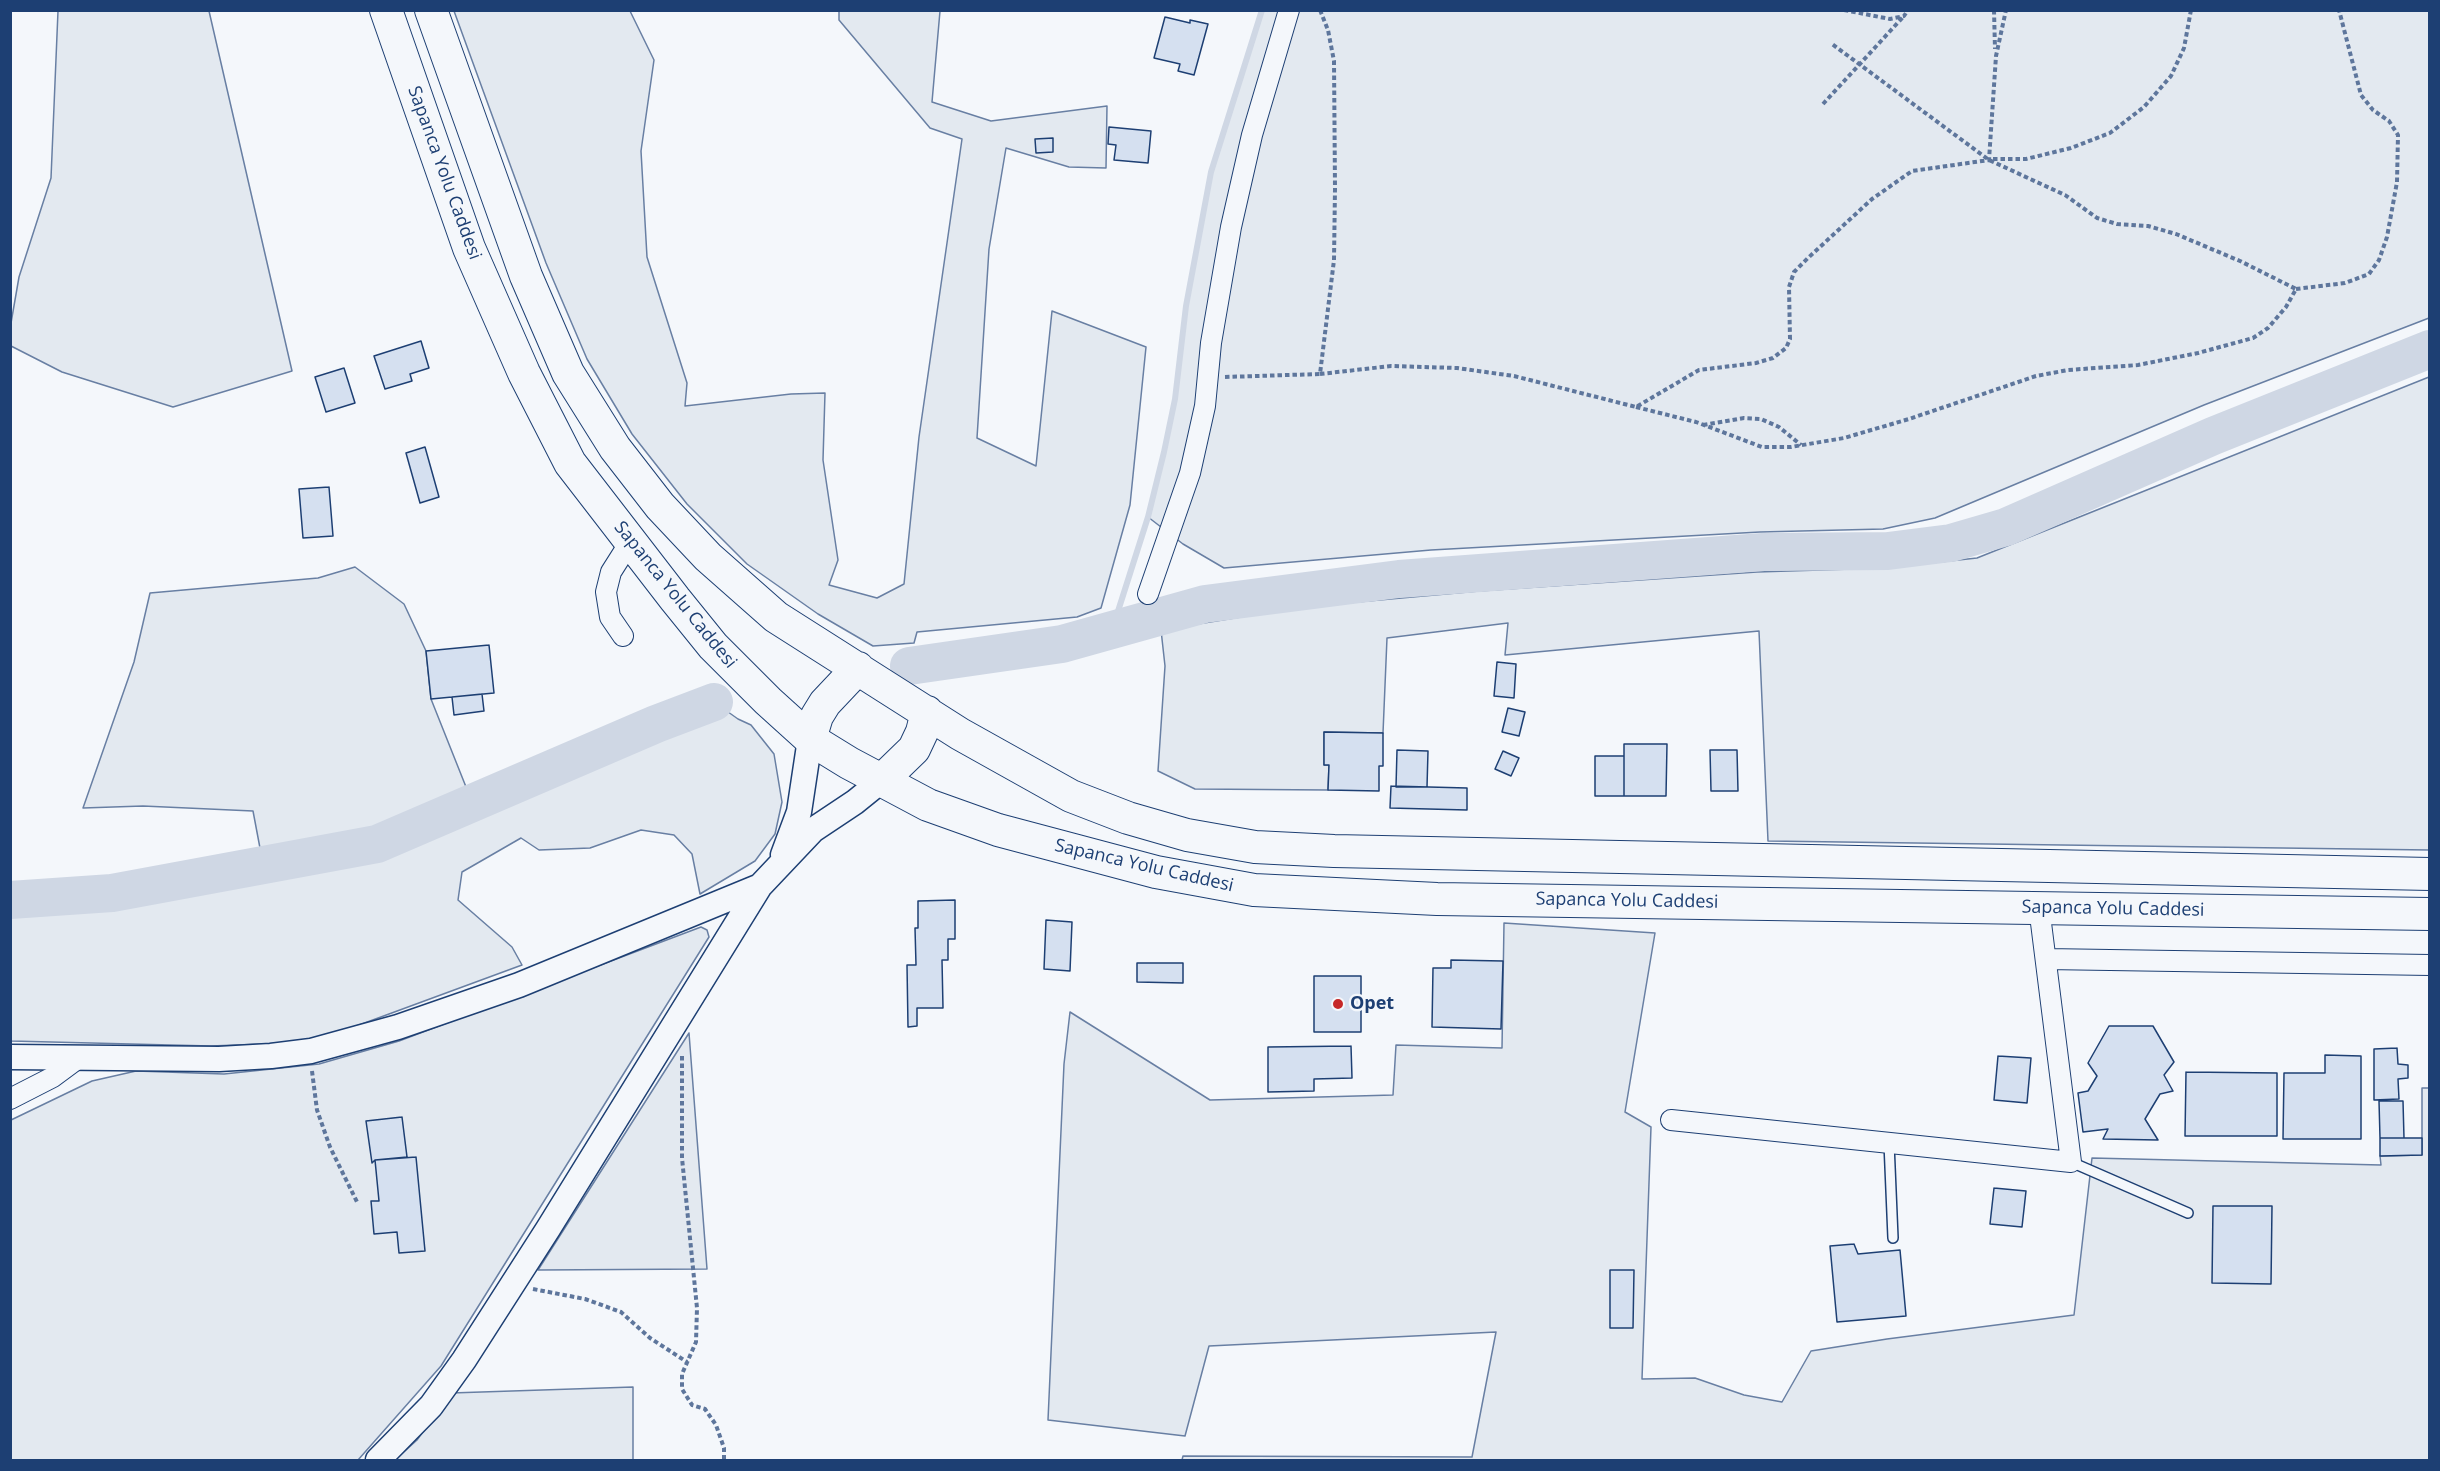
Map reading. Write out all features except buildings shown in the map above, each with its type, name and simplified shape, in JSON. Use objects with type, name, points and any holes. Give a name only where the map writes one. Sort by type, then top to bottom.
[{"type":"highway","name":"Sapanca Yolu Caddesi","points":[[386,10],[469,248],[524,373],[570,463],[714,646],[768,701],[810,739],[881,781],[928,805],[998,830],[1156,872],[1254,890],[1437,898],[2430,914]]},
{"type":"highway","points":[[431,10],[526,276],[568,373],[615,448],[660,507],[708,558],[776,617],[960,734],[1071,796],[1128,818],[1187,835],[1255,847],[1334,851],[2430,874]]},
{"type":"highway","points":[[810,739],[825,702],[858,668]]},
{"type":"highway","points":[[881,781],[914,748],[922,732],[927,712]]},
{"type":"street","points":[[1148,594],[1190,473],[1206,406],[1211,343],[1231,227],[1252,135],[1289,10]]},
{"type":"street","points":[[623,636],[610,617],[606,592],[611,572],[630,542]]},
{"type":"street","points":[[780,863],[798,812],[810,739]]},
{"type":"street","points":[[378,1461],[431,1406],[512,1285],[760,886],[813,830],[855,802],[881,781]]},
{"type":"street","points":[[10,1057],[219,1059],[311,1052],[398,1027],[519,985],[760,886]]},
{"type":"street","points":[[1671,1120],[2071,1162],[2039,907]]},
{"type":"street","points":[[2046,959],[2430,965]]},
{"type":"street","points":[[10,1099],[52,1077],[80,1057]]},
{"type":"lane","points":[[1889,1143],[1893,1238]]},
{"type":"lane","points":[[2071,1162],[2188,1213]]},
{"type":"path","points":[[1320,10],[1328,30],[1334,61],[1335,188],[1334,260],[1320,374]]},
{"type":"path","points":[[1526,10],[1552,10]]},
{"type":"path","points":[[1844,10],[1890,20],[1904,16]]},
{"type":"path","points":[[1823,104],[1908,10]]},
{"type":"path","points":[[1989,159],[1996,56],[1994,10]]},
{"type":"path","points":[[1996,56],[2006,10]]},
{"type":"path","points":[[1636,407],[1699,370],[1756,363],[1773,358],[1786,348],[1790,339],[1789,287],[1794,272],[1872,199],[1912,171],[1989,159],[2026,159],[2071,148],[2110,133],[2144,107],[2171,76],[2184,48],[2192,10]]},
{"type":"path","points":[[1833,44],[1989,159],[2065,195],[2097,218],[2117,224],[2148,226],[2175,234],[2240,261],[2296,289],[2345,283],[2369,273],[2379,260],[2387,237],[2397,182],[2398,135],[2389,121],[2373,111],[2361,95],[2339,10]]},
{"type":"path","points":[[1208,378],[1320,374],[1391,366],[1456,368],[1514,376],[1636,407],[1702,425],[1762,447],[1802,445],[1844,438],[2036,376],[2068,370],[2138,365],[2198,353],[2253,338],[2268,328],[2286,307],[2296,289]]},
{"type":"path","points":[[1702,425],[1744,418],[1761,419],[1779,427],[1802,445]]},
{"type":"path","points":[[682,1014],[682,1158],[697,1308],[696,1342],[682,1374],[682,1389],[692,1405],[705,1408],[716,1425],[724,1448],[724,1461]]},
{"type":"path","points":[[311,1052],[312,1083],[317,1110],[330,1147],[357,1202]]},
{"type":"path","points":[[512,1285],[585,1299],[621,1312],[650,1338],[687,1362]]},
{"type":"shaded area","points":[[58,11],[209,11],[292,371],[173,407],[62,372],[11,346],[11,323],[19,277],[51,178]]},
{"type":"shaded area","points":[[454,11],[630,11],[654,60],[641,151],[647,257],[687,383],[685,406],[791,394],[825,393],[823,460],[838,560],[829,585],[877,598],[904,584],[919,437],[962,139],[930,128],[839,20],[839,11],[940,11],[932,102],[991,121],[1107,106],[1106,168],[1069,167],[1006,148],[989,249],[977,438],[1036,466],[1052,311],[1146,347],[1130,505],[1101,608],[1077,617],[917,632],[914,643],[873,646],[818,614],[747,564],[687,504],[632,434],[587,359],[546,263]]},
{"type":"shaded area","points":[[1262,11],[2429,11],[2429,318],[2204,405],[1935,518],[1883,529],[1760,532],[1431,550],[1224,568],[1183,544],[1148,517],[1175,399],[1186,306],[1211,172]]},
{"type":"shaded area","points":[[2429,377],[2429,850],[1768,841],[1759,631],[1505,655],[1508,623],[1387,638],[1383,733],[1324,732],[1324,765],[1329,765],[1328,790],[1195,789],[1158,771],[1165,666],[1161,630],[1302,607],[1479,591],[1757,572],[1884,568],[1977,558]]},
{"type":"shaded area","points":[[355,567],[404,604],[426,651],[431,699],[472,802],[714,702],[751,725],[774,754],[782,802],[775,834],[755,861],[700,894],[692,854],[674,835],[641,830],[590,848],[539,850],[521,838],[462,872],[458,900],[512,947],[522,965],[313,1042],[211,1046],[11,1041],[11,900],[112,893],[263,864],[253,811],[143,806],[83,808],[134,662],[150,593],[318,578]]},
{"type":"shaded area","points":[[1504,923],[1655,933],[1625,1112],[1651,1127],[1642,1379],[1695,1378],[1744,1395],[1782,1402],[1811,1351],[2074,1315],[2092,1158],[2381,1165],[2380,1156],[2422,1155],[2422,1088],[2429,1088],[2429,1460],[1182,1460],[1183,1456],[1472,1457],[1496,1332],[1209,1346],[1185,1436],[1048,1420],[1064,1064],[1070,1012],[1210,1100],[1393,1095],[1396,1045],[1502,1048]]},
{"type":"shaded area","points":[[701,927],[707,930],[709,937],[441,1366],[358,1460],[11,1460],[11,1120],[92,1081],[136,1071],[224,1074],[319,1064],[399,1041]]},
{"type":"shaded area","points":[[689,1033],[707,1269],[538,1270]]},
{"type":"shaded area","points":[[633,1387],[633,1460],[395,1460],[417,1440],[451,1393]]},
{"type":"waterway","points":[[1112,630],[1148,517],[1164,452],[1175,399],[1186,306],[1211,172],[1262,10]]},
{"type":"waterway","points":[[909,666],[1062,644],[1205,604],[1399,579],[1763,552],[1888,551],[1951,543],[2006,527],[2213,436],[2430,349]]},
{"type":"waterway","points":[[10,900],[112,893],[377,844],[656,724],[714,702]]},
{"type":"place","name":"Opet","points":[[1338,1004]]}]
